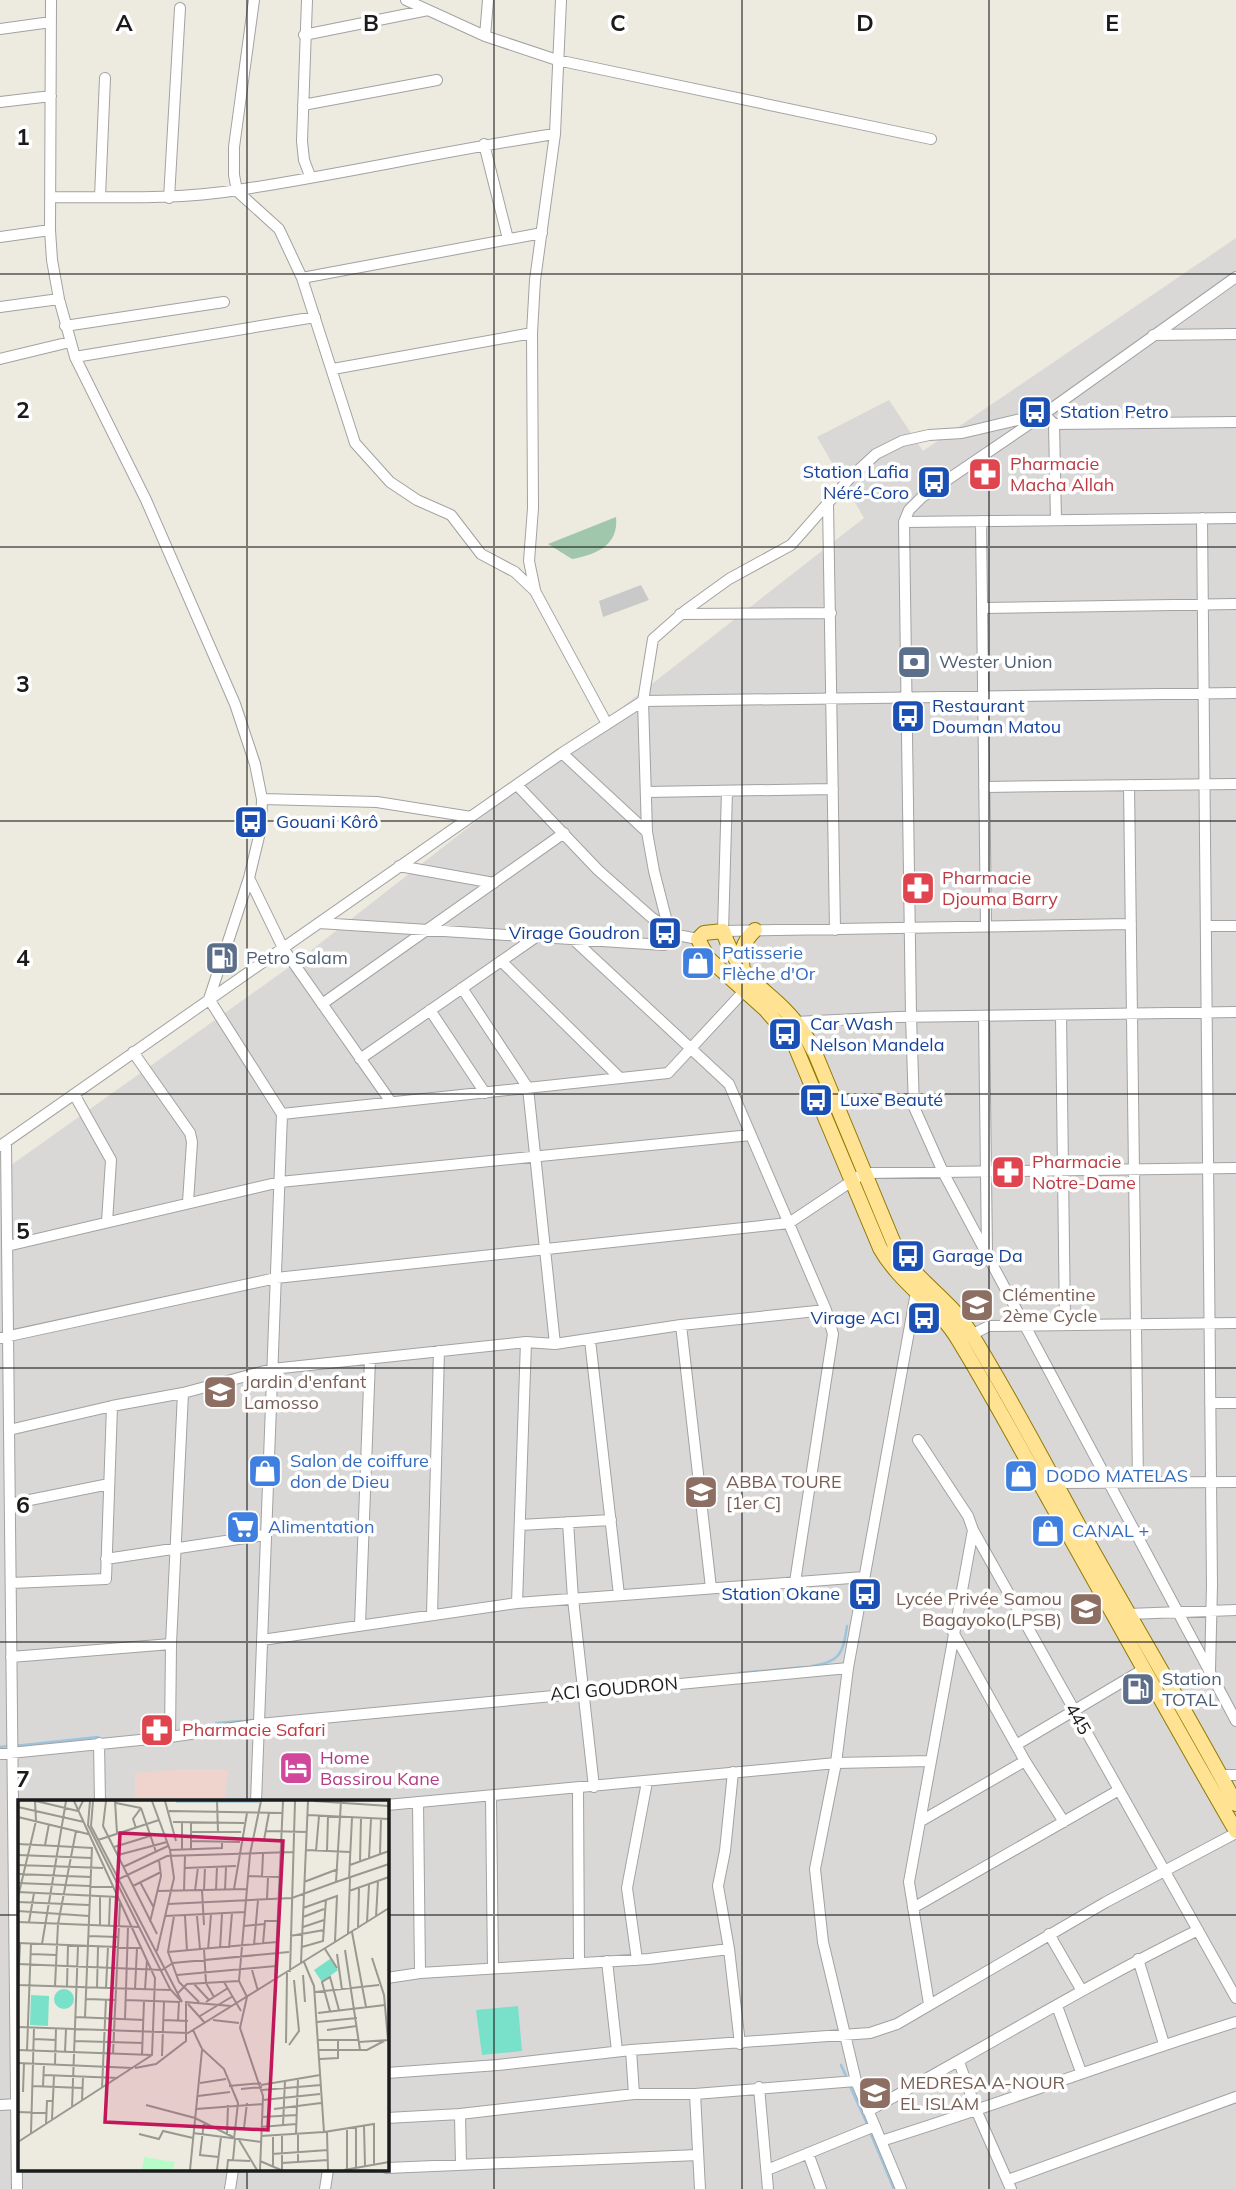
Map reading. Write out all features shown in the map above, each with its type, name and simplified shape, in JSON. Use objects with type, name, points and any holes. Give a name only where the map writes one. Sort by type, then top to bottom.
[{"type":"main road","points":[[743,972],[740,955],[742,946],[755,930]]},
{"type":"main road","points":[[1236,1804],[971,1335],[948,1303],[918,1285],[887,1260],[851,1182],[793,1041],[745,990],[708,958],[698,939],[704,933],[723,931],[731,954],[743,972],[801,1028],[815,1053],[900,1256],[918,1285],[955,1334],[1236,1832]]},
{"type":"street","points":[[51,0],[50,230],[52,260],[65,326],[75,357],[146,500],[236,704],[255,764],[262,799],[261,828],[249,878],[209,999]]},
{"type":"street","points":[[254,0],[234,146],[237,191],[279,229],[302,278],[355,443],[390,482],[417,500],[451,515],[481,554],[515,572],[535,591]]},
{"type":"street","points":[[307,0],[302,141],[304,160],[310,176]]},
{"type":"street","points":[[406,0],[485,36],[557,60],[931,139]]},
{"type":"street","points":[[485,36],[488,0]]},
{"type":"street","points":[[561,0],[555,134],[536,280],[533,333],[533,509],[529,561],[535,591],[607,724]]},
{"type":"street","points":[[169,198],[180,8]]},
{"type":"street","points":[[304,35],[428,10]]},
{"type":"street","points":[[0,29],[51,22]]},
{"type":"street","points":[[100,197],[105,78]]},
{"type":"street","points":[[303,104],[437,80]]},
{"type":"street","points":[[0,102],[51,96]]},
{"type":"street","points":[[51,197],[169,198],[237,191],[484,144],[555,134]]},
{"type":"street","points":[[484,144],[508,239]]},
{"type":"street","points":[[0,237],[50,230]]},
{"type":"street","points":[[302,278],[542,233]]},
{"type":"street","points":[[1236,277],[922,497],[909,510],[904,522],[911,1016],[915,1107],[943,1172],[1210,1673],[1231,1702],[1236,1721]]},
{"type":"street","points":[[0,307],[59,299]]},
{"type":"street","points":[[65,326],[224,302]]},
{"type":"street","points":[[75,357],[315,317]]},
{"type":"street","points":[[333,369],[533,333]]},
{"type":"street","points":[[1153,335],[1236,334]]},
{"type":"street","points":[[0,359],[70,342]]},
{"type":"street","points":[[1044,414],[1054,424],[1056,520]]},
{"type":"street","points":[[673,932],[654,871],[647,832],[643,701],[653,639],[681,614],[729,579],[791,545],[850,478],[876,454],[902,441],[929,435],[962,433],[1044,414]]},
{"type":"street","points":[[1054,424],[1236,422]]},
{"type":"street","points":[[828,503],[835,930]]},
{"type":"street","points":[[1202,518],[1212,1611],[1210,1673]]},
{"type":"street","points":[[904,522],[1236,518]]},
{"type":"street","points":[[981,521],[986,926]]},
{"type":"street","points":[[982,608],[1236,604]]},
{"type":"street","points":[[681,614],[831,612]]},
{"type":"street","points":[[17,2189],[17,1921],[10,1583],[5,1534],[10,1504],[4,1337],[7,1246],[3,1145],[562,753],[643,701],[1236,693]]},
{"type":"street","points":[[562,753],[647,832]]},
{"type":"street","points":[[984,787],[1236,784]]},
{"type":"street","points":[[517,785],[598,870],[651,917],[673,932],[698,939]]},
{"type":"street","points":[[1129,785],[1138,1483]]},
{"type":"street","points":[[646,792],[833,789]]},
{"type":"street","points":[[727,790],[723,931],[1131,924]]},
{"type":"street","points":[[262,799],[377,802],[471,817]]},
{"type":"street","points":[[322,1004],[564,833]]},
{"type":"street","points":[[400,866],[494,883]]},
{"type":"street","points":[[249,878],[283,948],[391,1102]]},
{"type":"street","points":[[319,923],[664,945],[673,932]]},
{"type":"street","points":[[1206,926],[1236,926]]},
{"type":"street","points":[[360,1059],[536,937]]},
{"type":"street","points":[[573,939],[729,1084],[826,1310],[833,1334],[795,1582]]},
{"type":"street","points":[[501,961],[620,1078]]},
{"type":"street","points":[[462,988],[528,1088],[555,1344]]},
{"type":"street","points":[[282,1114],[667,1073],[745,990]]},
{"type":"street","points":[[209,999],[282,1114],[256,1800]]},
{"type":"street","points":[[430,1010],[485,1093]]},
{"type":"street","points":[[795,1022],[911,1016],[1236,1012]]},
{"type":"street","points":[[1060,1014],[1065,1325]]},
{"type":"street","points":[[984,1016],[987,1256]]},
{"type":"street","points":[[134,1052],[190,1133],[192,1142],[188,1202]]},
{"type":"street","points":[[74,1094],[111,1160],[107,1222]]},
{"type":"street","points":[[7,1246],[280,1182],[751,1135]]},
{"type":"street","points":[[4,1337],[276,1278],[789,1223],[864,1173],[1236,1168]]},
{"type":"street","points":[[901,2189],[856,2081],[823,1942],[815,1869],[836,1763],[848,1668],[864,1577],[918,1285]]},
{"type":"street","points":[[9,1430],[183,1393],[272,1368],[526,1342],[555,1344],[681,1325],[826,1310]]},
{"type":"street","points":[[971,1335],[989,1326],[1236,1323]]},
{"type":"street","points":[[681,1325],[711,1588]]},
{"type":"street","points":[[590,1340],[619,1595]]},
{"type":"street","points":[[517,1603],[526,1342]]},
{"type":"street","points":[[432,1615],[439,1351]]},
{"type":"street","points":[[360,1625],[370,1359]]},
{"type":"street","points":[[170,1737],[171,1643],[183,1393]]},
{"type":"street","points":[[1210,1403],[1236,1403]]},
{"type":"street","points":[[10,1583],[106,1579],[112,1406]]},
{"type":"street","name":"445","points":[[919,1440],[968,1517],[1073,1712],[1236,1998]]},
{"type":"street","points":[[1056,1483],[1236,1482]]},
{"type":"street","points":[[10,1504],[109,1484]]},
{"type":"street","points":[[520,1525],[611,1520]]},
{"type":"street","points":[[569,1522],[573,1599],[594,1787]]},
{"type":"street","points":[[929,2004],[909,1882],[973,1530]]},
{"type":"street","points":[[106,1559],[265,1535]]},
{"type":"street","points":[[262,1640],[517,1603],[864,1577]]},
{"type":"street","points":[[1128,1614],[1236,1611]]},
{"type":"street","points":[[953,1632],[1025,1761],[1064,1822]]},
{"type":"street","points":[[11,1657],[171,1643]]},
{"type":"street","name":"ACI GOUDRON","points":[[0,1754],[170,1737],[259,1724],[848,1668]]},
{"type":"street","points":[[1016,1745],[1144,1669]]},
{"type":"street","points":[[99,1743],[100,1800]]},
{"type":"street","points":[[388,1805],[836,1763],[930,1761]]},
{"type":"street","points":[[921,1821],[1025,1761]]},
{"type":"street","points":[[733,1772],[725,1850],[718,1886],[729,1949],[740,2044]]},
{"type":"street","points":[[1220,1775],[1236,1775]]},
{"type":"street","points":[[637,1959],[627,1888],[647,1782]]},
{"type":"street","points":[[578,1788],[579,1963]]},
{"type":"street","points":[[913,1908],[1119,1790]]},
{"type":"street","points":[[491,1797],[494,1968]]},
{"type":"street","points":[[418,1802],[420,1973]]},
{"type":"street","points":[[388,2073],[617,2051],[870,2033],[897,2024],[1049,1934],[1236,1832]]},
{"type":"street","points":[[868,2111],[1138,1959],[1198,1930]]},
{"type":"street","points":[[1049,1934],[1082,1991]]},
{"type":"street","points":[[388,1978],[420,1973],[637,1959],[729,1949]]},
{"type":"street","points":[[1138,1959],[1164,2044]]},
{"type":"street","points":[[607,1961],[617,2051]]},
{"type":"street","points":[[1057,2006],[1081,2072]]},
{"type":"street","points":[[881,2141],[977,2112],[1081,2072],[1236,2022]]},
{"type":"street","points":[[631,2050],[634,2094]]},
{"type":"street","points":[[959,2062],[977,2112],[1010,2185],[1236,2097]]},
{"type":"street","points":[[388,2118],[460,2114],[634,2094],[695,2094],[856,2081]]},
{"type":"street","points":[[759,2087],[768,2189]]},
{"type":"street","points":[[695,2094],[700,2189]]},
{"type":"street","points":[[0,2105],[18,2104]]},
{"type":"street","points":[[460,2114],[461,2165]]},
{"type":"street","points":[[767,2170],[875,2126]]},
{"type":"street","points":[[808,2153],[821,2189]]},
{"type":"street","points":[[388,2168],[698,2155]]},
{"type":"shaded area","points":[[1236,238],[1236,2189],[0,2189],[0,1173],[295,963],[864,518],[817,437],[889,400],[923,451]]},
{"type":"shaded area","points":[[641,585],[649,600],[603,617],[599,601]]},
{"type":"shaded area","points":[[186,1769],[228,1770],[224,1800],[135,1800],[135,1773]]},
{"type":"shaded area","points":[[518,2006],[522,2051],[482,2055],[476,2010]]},
{"type":"green space","points":[[616,517],[614,535],[597,552],[572,559],[548,544]]},
{"type":"waterway","points":[[812,1666],[829,1662],[839,1654],[847,1626]]},
{"type":"waterway","points":[[739,1673],[805,1667]]},
{"type":"waterway","points":[[585,1688],[617,1685]]},
{"type":"waterway","points":[[216,1723],[241,1721]]},
{"type":"waterway","points":[[14,1746],[98,1737]]},
{"type":"waterway","points":[[0,1747],[8,1746]]},
{"type":"waterway","points":[[841,2065],[847,2078]]},
{"type":"waterway","points":[[849,2084],[868,2126]]},
{"type":"waterway","points":[[870,2132],[894,2189]]},
{"type":"place","name":"Station Petro","points":[[1035,412]]},
{"type":"place","name":"Pharmacie Macha Allah","points":[[985,474]]},
{"type":"place","name":"Station Lafia Néré-Coro","points":[[934,482]]},
{"type":"place","name":"Wester Union","points":[[914,662]]},
{"type":"place","name":"Restaurant Douman Matou","points":[[908,716]]},
{"type":"place","name":"Gouani Kôrô","points":[[251,822]]},
{"type":"place","name":"Pharmacie Djouma Barry","points":[[918,888]]},
{"type":"place","name":"Virage Goudron","points":[[665,933]]},
{"type":"place","name":"Petro Salam","points":[[222,958]]},
{"type":"place","name":"Patisserie Flèche d'Or","points":[[698,963]]},
{"type":"place","name":"Car Wash Nelson Mandela","points":[[785,1034]]},
{"type":"place","name":"Luxe Beauté","points":[[816,1100]]},
{"type":"place","name":"Pharmacie Notre-Dame","points":[[1008,1172]]},
{"type":"place","name":"Garage Da","points":[[908,1256]]},
{"type":"place","name":"Clémentine 2ème Cycle","points":[[977,1305]]},
{"type":"place","name":"Virage ACI","points":[[924,1318]]},
{"type":"place","name":"Jardin d'enfant Lamosso","points":[[220,1392]]},
{"type":"place","name":"Salon de coiffure don de Dieu","points":[[265,1471]]},
{"type":"place","name":"DODO MATELAS","points":[[1021,1476]]},
{"type":"place","name":"ABBA TOURE [1er C]","points":[[701,1492]]},
{"type":"place","name":"Alimentation","points":[[243,1527]]},
{"type":"place","name":"CANAL +","points":[[1048,1531]]},
{"type":"place","name":"Station Okane","points":[[865,1594]]},
{"type":"place","name":"Lycée Privée Samou Bagayoko(LPSB)","points":[[1086,1609]]},
{"type":"place","name":"Station TOTAL","points":[[1138,1689]]},
{"type":"place","name":"Pharmacie Safari","points":[[157,1730]]},
{"type":"place","name":"Home Bassirou Kane","points":[[296,1768]]},
{"type":"place","name":"MEDRESA A-NOUR EL ISLAM","points":[[875,2093]]}]
